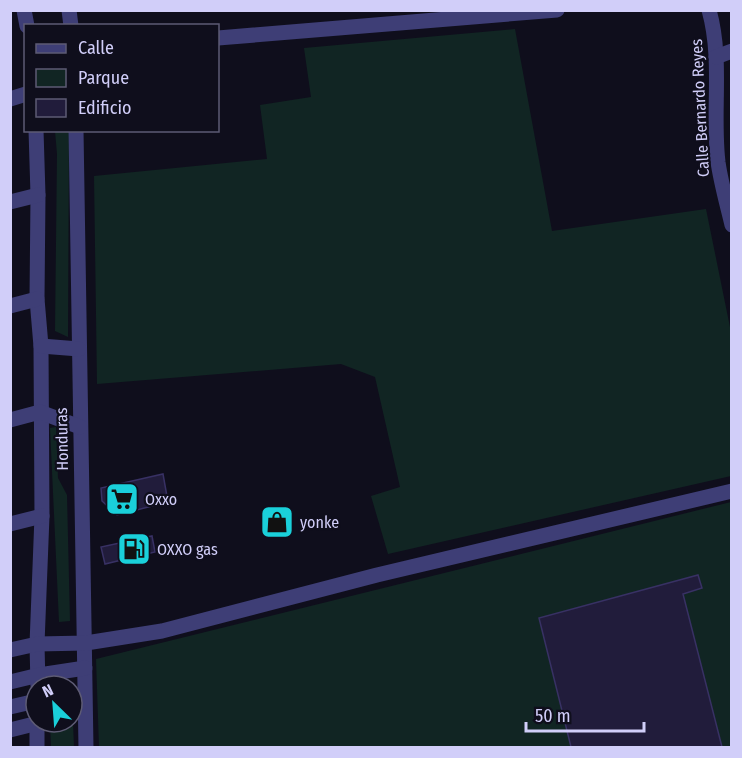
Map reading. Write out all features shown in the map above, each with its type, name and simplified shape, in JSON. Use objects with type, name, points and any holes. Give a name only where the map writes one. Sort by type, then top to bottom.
[{"type":"street","points":[[219,38],[557,10]]},
{"type":"street","name":"Calle Bernardo Reyes","points":[[714,15],[732,225]]},
{"type":"street","points":[[716,57],[732,51]]},
{"type":"street","name":"Honduras","points":[[36,132],[42,516],[38,674]]},
{"type":"street","name":"Honduras","points":[[76,132],[86,644],[84,674]]},
{"type":"street","points":[[10,202],[38,195]]},
{"type":"street","points":[[10,306],[37,299]]},
{"type":"street","points":[[41,346],[79,349]]},
{"type":"street","points":[[10,420],[40,412],[80,427]]},
{"type":"street","points":[[10,650],[38,644],[86,644],[162,631],[377,575],[732,491]]},
{"type":"street","points":[[10,524],[42,516]]},
{"type":"street","points":[[63,674],[85,668]]},
{"type":"green space","points":[[515,29],[552,231],[706,209],[731,332],[731,476],[388,554],[371,496],[400,487],[375,377],[341,364],[97,384],[94,176],[267,159],[260,105],[311,97],[304,48]]},
{"type":"green space","points":[[55,132],[69,132],[68,337],[55,331],[57,154]]},
{"type":"green space","points":[[56,427],[58,478],[67,495],[70,621],[59,622],[50,428]]},
{"type":"green space","points":[[731,502],[731,747],[99,747],[96,659]]},
{"type":"green space","points":[[50,734],[73,734],[74,747],[51,747]]},
{"type":"building","points":[[163,474],[168,502],[117,515],[102,501],[101,488]]},
{"type":"building","name":"Oxxo","points":[[152,536],[155,552],[105,564],[101,547]]},
{"type":"building","points":[[698,575],[702,588],[683,594],[722,747],[571,747],[539,618]]},
{"type":"place","name":"Oxxo","points":[[122,499]]},
{"type":"place","name":"yonke","points":[[277,522]]},
{"type":"place","name":"OXXO gas","points":[[134,549]]}]
